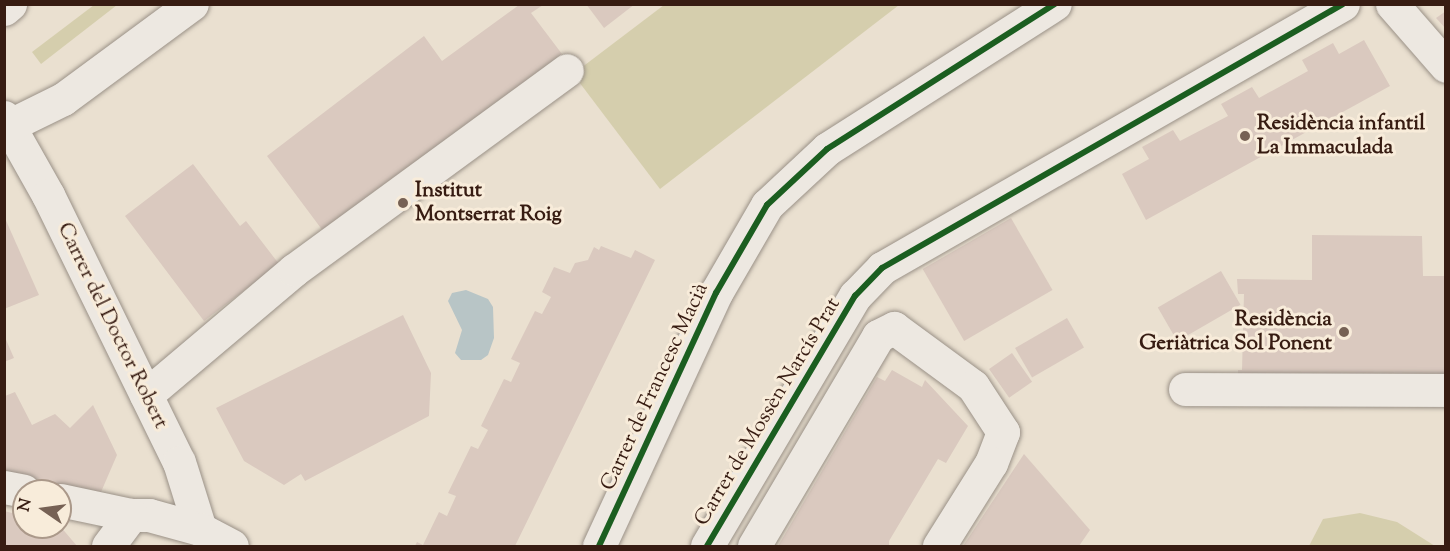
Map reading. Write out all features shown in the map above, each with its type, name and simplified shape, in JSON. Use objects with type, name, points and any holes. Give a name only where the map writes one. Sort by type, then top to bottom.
[{"type":"street","points":[[4,9],[10,4]]},
{"type":"street","points":[[7,124],[63,99],[192,4]]},
{"type":"street","name":"Carrer de Francesc Macià","points":[[599,546],[716,293],[766,205],[827,149],[1055,4]]},
{"type":"street","name":"Carrer de Mossèn Narcís Prat","points":[[707,546],[855,296],[882,268],[1343,4]]},
{"type":"street","points":[[1392,4],[1446,66]]},
{"type":"street","points":[[146,395],[294,270],[567,70]]},
{"type":"street","name":"Carrer del Doctor Robert","points":[[7,124],[146,395],[184,476],[200,529]]},
{"type":"street","points":[[754,546],[878,336],[894,328],[973,386],[1003,432],[990,463],[939,546]]},
{"type":"street","points":[[1185,389],[1446,390]]},
{"type":"street","points":[[108,546],[140,515],[170,501],[184,476]]},
{"type":"street","points":[[72,502],[200,529],[232,546]]},
{"type":"shaded area","points":[[94,5],[117,5],[41,64],[32,52]]},
{"type":"shaded area","points":[[664,5],[899,5],[660,189],[573,74]]},
{"type":"shaded area","points":[[466,290],[488,299],[493,307],[494,338],[488,355],[481,360],[461,360],[455,353],[462,330],[448,301],[452,293]]},
{"type":"shaded area","points":[[1360,513],[1397,522],[1435,546],[1309,546],[1323,519]]},
{"type":"building","points":[[586,4],[635,4],[604,28]]},
{"type":"building","points":[[519,5],[543,5],[531,13],[562,54],[326,235],[267,156],[424,36],[442,61]]},
{"type":"building","points":[[1446,11],[1446,29],[1436,18]]},
{"type":"building","name":"Residència infantil La Immaculada","points":[[1364,40],[1390,86],[1146,220],[1122,174],[1149,159],[1142,147],[1173,130],[1180,141],[1228,116],[1221,104],[1252,87],[1259,98],[1308,71],[1302,60],[1333,43],[1339,54]]},
{"type":"building","points":[[193,164],[240,226],[246,221],[279,264],[204,321],[125,216]]},
{"type":"building","points":[[4,216],[39,295],[4,309]]},
{"type":"building","points":[[1011,218],[1052,290],[964,341],[923,269]]},
{"type":"building","name":"Residència Geriàtrica Sol Ponent","points":[[1312,235],[1422,236],[1423,276],[1446,276],[1446,385],[1238,386],[1238,370],[1242,370],[1244,294],[1238,294],[1237,279],[1312,280]]},
{"type":"building","points":[[601,246],[631,258],[635,250],[655,260],[515,546],[415,546],[417,542],[423,545],[439,512],[447,516],[456,496],[448,493],[471,446],[478,449],[488,430],[481,426],[504,379],[511,382],[520,363],[511,359],[535,311],[542,314],[551,297],[542,292],[554,267],[570,273],[575,263],[588,260],[594,247],[599,250]]},
{"type":"building","points":[[1221,271],[1240,305],[1177,341],[1158,308]]},
{"type":"building","points":[[403,315],[431,373],[429,416],[305,481],[301,474],[284,485],[244,461],[216,408]]},
{"type":"building","points":[[1067,318],[1084,347],[1032,377],[1015,348]]},
{"type":"building","points":[[4,335],[14,358],[4,362]]},
{"type":"building","points":[[1012,353],[1032,382],[1009,398],[989,369]]},
{"type":"building","points":[[892,370],[922,387],[925,380],[968,426],[946,463],[938,459],[889,541],[889,546],[778,546],[877,377],[885,381]]},
{"type":"building","points":[[15,392],[32,425],[55,414],[70,428],[93,405],[117,455],[101,492],[72,487],[72,479],[32,479],[5,474],[5,396]]},
{"type":"building","points":[[1024,454],[1090,530],[1079,546],[963,546]]},
{"type":"building","points":[[4,511],[12,513],[12,539],[71,539],[77,546],[4,546]]},
{"type":"cycle path","points":[[599,546],[716,293],[767,205],[827,149],[1055,4]]},
{"type":"cycle path","points":[[707,546],[855,296],[882,268],[1343,4]]},
{"type":"place","name":"Residència infantil La Immaculada","points":[[1245,136]]},
{"type":"place","name":"Institut Montserrat Roig","points":[[403,203]]},
{"type":"place","name":"Residència Geriàtrica Sol Ponent","points":[[1344,332]]}]
